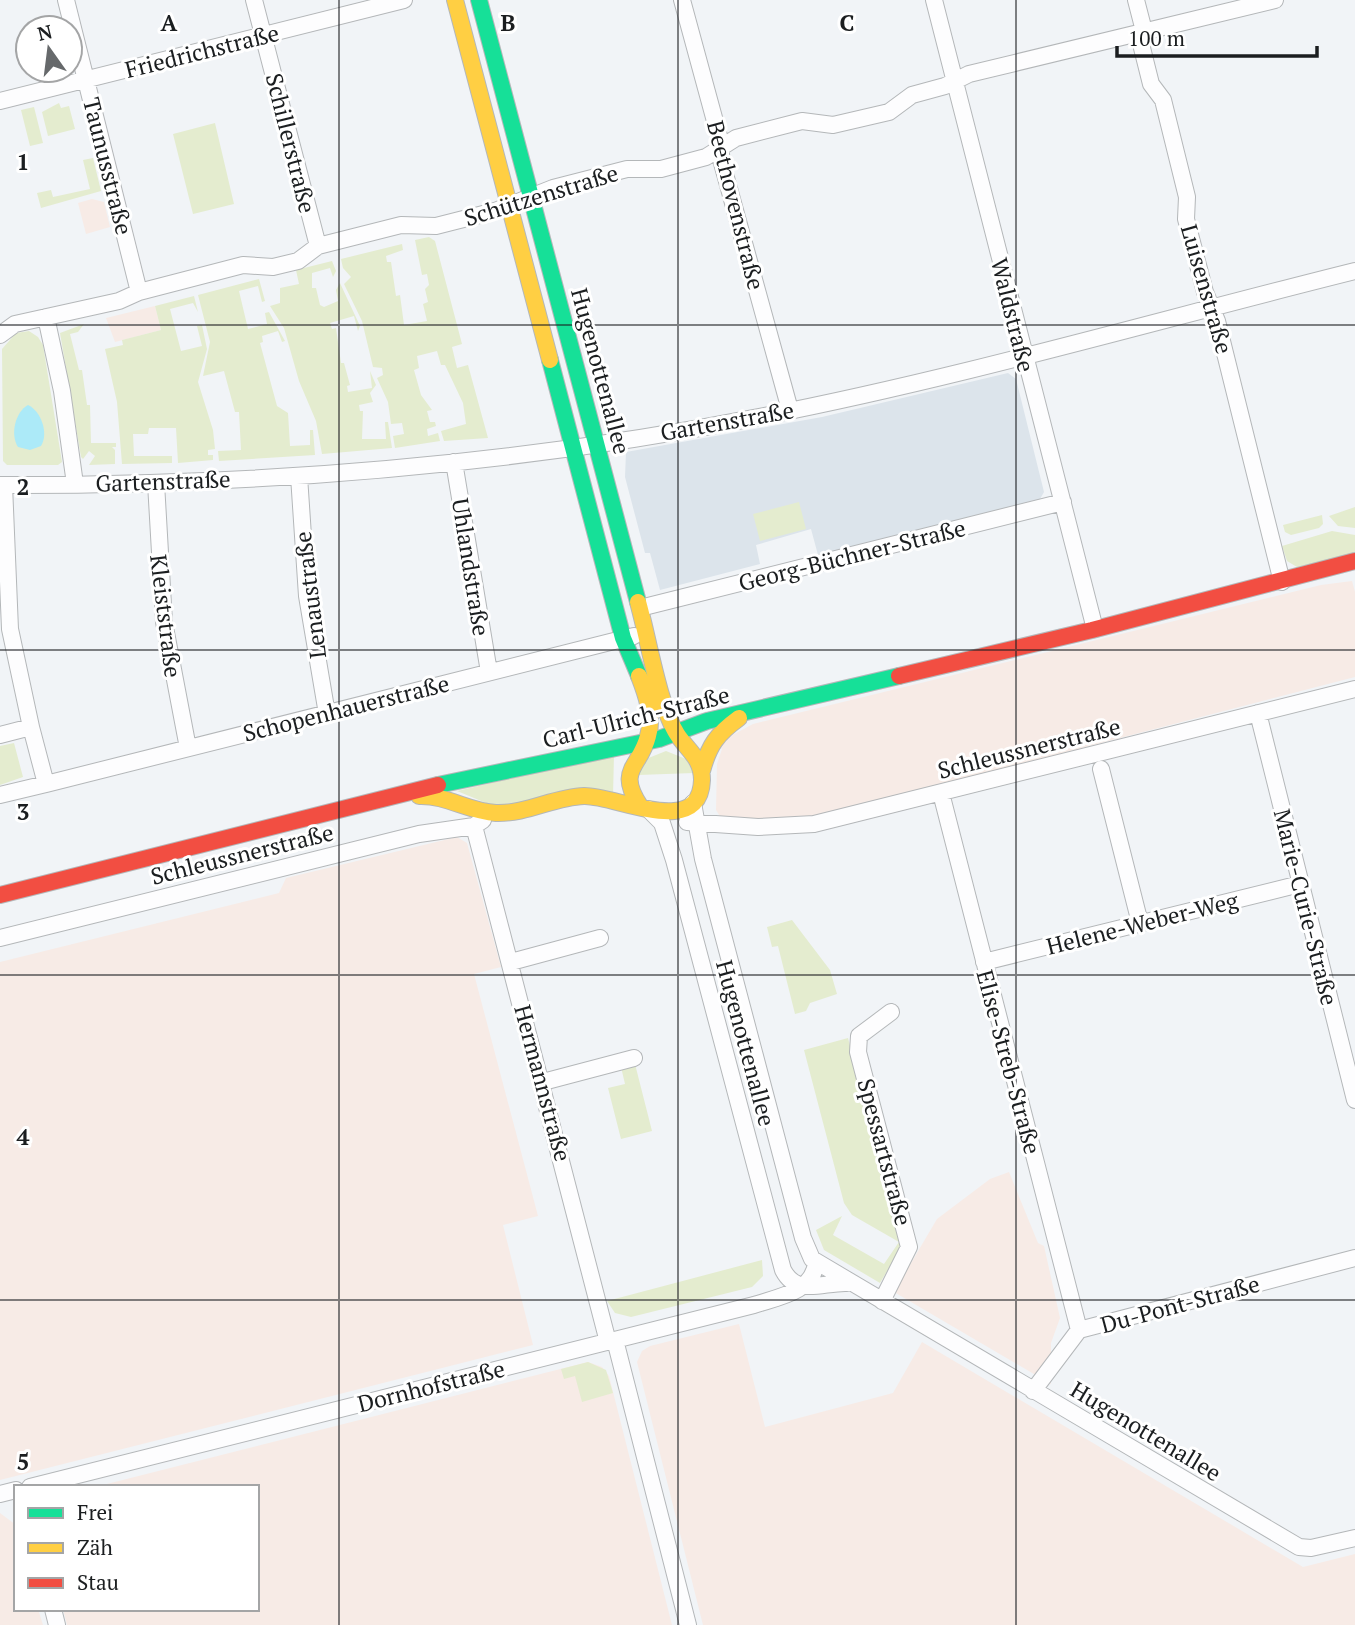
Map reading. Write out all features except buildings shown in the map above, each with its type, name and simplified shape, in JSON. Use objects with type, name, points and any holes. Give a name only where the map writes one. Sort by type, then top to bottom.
[{"type":"main road","name":"Hugenottenallee","points":[[455,0],[623,638],[650,716],[653,740],[632,762],[628,772],[630,791],[648,811]]},
{"type":"main road","name":"Hugenottenallee","points":[[479,0],[664,699],[677,734],[690,748],[702,771]]},
{"type":"main road","name":"Carl-Ulrich-Straße","points":[[0,895],[432,785],[653,740],[707,722],[1095,629],[1355,561]]},
{"type":"main road","name":"Carl-Ulrich-Straße","points":[[1282,582],[1308,581],[1355,571]]},
{"type":"main road","name":"Hugenottenallee","points":[[622,747],[634,740],[640,731],[642,707],[637,676]]},
{"type":"main road","points":[[670,712],[697,717],[727,712],[747,713]]},
{"type":"main road","points":[[648,811],[698,816],[702,771],[709,745],[718,733],[747,713]]},
{"type":"main road","points":[[653,740],[673,740],[690,748]]},
{"type":"main road","points":[[373,802],[431,794],[452,798],[494,814]]},
{"type":"main road","name":"Schleussnerstraße","points":[[494,814],[560,801],[570,796],[595,796],[648,811]]},
{"type":"street","name":"Taunusstraße","points":[[66,0],[139,292]]},
{"type":"street","name":"Schillerstraße","points":[[254,0],[318,246]]},
{"type":"street","name":"Friedrichstraße","points":[[0,101],[404,0]]},
{"type":"street","name":"Beethovenstraße","points":[[682,0],[790,410]]},
{"type":"street","name":"Waldstraße","points":[[934,0],[1095,629]]},
{"type":"street","name":"Luisenstraße","points":[[1136,0],[1144,31],[1142,48],[1151,84],[1163,100],[1187,197],[1186,219],[1210,307],[1217,321],[1282,582]]},
{"type":"street","name":"Schützenstraße","points":[[0,335],[15,324],[119,301],[139,292],[243,265],[273,267],[298,261],[318,246],[406,223],[436,226],[509,206],[553,188],[627,169],[661,169],[695,160],[736,138],[802,121],[834,125],[889,112],[912,95],[945,86],[954,80],[1275,0]]},
{"type":"street","name":"Gartenstraße","points":[[2,485],[156,483],[299,476],[454,462],[597,443],[790,410],[936,379],[1355,271]]},
{"type":"street","points":[[46,317],[61,385],[75,484]]},
{"type":"street","name":"Uhlandstraße","points":[[454,462],[489,672]]},
{"type":"street","name":"Lenaustraße","points":[[299,476],[305,583],[327,713]]},
{"type":"street","name":"Kleiststraße","points":[[156,483],[164,622],[188,748]]},
{"type":"street","points":[[2,485],[10,629],[46,784]]},
{"type":"street","name":"Georg-Büchner-Straße","points":[[640,608],[1063,502]]},
{"type":"street","name":"Schopenhauerstraße","points":[[0,795],[646,632]]},
{"type":"street","name":"Schleussnerstraße","points":[[648,811],[698,816],[758,827],[814,824],[1355,689]]},
{"type":"street","name":"Marie-Curie-Straße","points":[[1258,713],[1355,1100]]},
{"type":"street","points":[[0,735],[31,727]]},
{"type":"street","points":[[1101,769],[1140,923]]},
{"type":"street","name":"Elise-Streb-Straße","points":[[941,793],[1079,1330]]},
{"type":"street","name":"Hugenottenallee","points":[[648,811],[665,829],[780,1263],[788,1278],[803,1287]]},
{"type":"street","name":"Schleussnerstraße","points":[[0,938],[419,834],[474,826],[494,814]]},
{"type":"street","name":"Hugenottenallee","points":[[698,816],[803,1238],[816,1263],[1298,1547],[1311,1548],[1355,1538]]},
{"type":"street","name":"Hermannstraße","points":[[474,826],[688,1625]]},
{"type":"street","name":"Helene-Weber-Weg","points":[[984,962],[1300,884]]},
{"type":"street","points":[[511,962],[600,938]]},
{"type":"street","name":"Spessartstraße","points":[[882,1301],[909,1247],[858,1052],[859,1036],[891,1012]]},
{"type":"street","points":[[543,1082],[634,1058]]},
{"type":"street","name":"Du-Pont-Straße","points":[[1033,1391],[1079,1330],[1355,1258]]},
{"type":"street","points":[[803,1287],[811,1279],[816,1263]]},
{"type":"street","points":[[803,1287],[848,1283]]},
{"type":"street","name":"Dornhofstraße","points":[[38,1485],[754,1305],[803,1287]]},
{"type":"shaded area","points":[[92,199],[104,202],[110,227],[86,234],[78,203]]},
{"type":"shaded area","points":[[155,306],[161,330],[115,342],[106,318]]},
{"type":"shaded area","points":[[1008,373],[1016,379],[1044,492],[1040,499],[818,555],[811,529],[756,545],[760,564],[660,590],[650,553],[645,553],[625,477],[626,452],[822,417]]},
{"type":"shaded area","points":[[1352,581],[1355,592],[1355,677],[816,817],[785,820],[721,818],[716,810],[717,764],[722,749],[719,747],[727,738],[753,724],[1321,585]]},
{"type":"shaded area","points":[[457,837],[467,843],[501,967],[474,974],[538,1216],[503,1225],[533,1345],[0,1480],[0,962],[279,893],[286,878]]},
{"type":"shaded area","points":[[1009,1172],[1038,1243],[1044,1246],[1060,1318],[1051,1343],[1051,1384],[894,1292],[937,1219],[990,1179]]},
{"type":"shaded area","points":[[739,1324],[765,1427],[893,1393],[922,1342],[1303,1567],[1355,1554],[1355,1625],[703,1625],[637,1362],[642,1351],[650,1346]]},
{"type":"shaded area","points":[[588,1362],[602,1367],[609,1376],[672,1625],[67,1625],[64,1611],[259,1611],[259,1485],[103,1485]]},
{"type":"shaded area","points":[[0,1513],[14,1524],[14,1611],[39,1611],[43,1625],[0,1625]]},
{"type":"green space","points":[[59,103],[61,108],[69,106],[75,129],[48,136],[42,112]]},
{"type":"green space","points":[[34,107],[43,143],[30,146],[21,110]]},
{"type":"green space","points":[[215,123],[234,204],[193,214],[173,134]]},
{"type":"green space","points":[[93,158],[101,191],[41,208],[37,193],[51,190],[53,197],[90,189],[83,160]]},
{"type":"green space","points":[[429,237],[435,241],[462,344],[452,347],[457,368],[468,365],[488,438],[444,441],[441,431],[466,424],[463,403],[445,365],[441,365],[437,351],[417,356],[419,368],[414,370],[421,395],[432,410],[427,411],[430,422],[435,422],[436,426],[427,429],[428,436],[438,433],[440,441],[395,448],[393,436],[404,434],[402,423],[391,424],[388,402],[377,378],[383,375],[382,368],[373,367],[362,321],[344,284],[351,277],[343,268],[341,259],[402,244],[403,250],[386,256],[387,262],[391,262],[396,296],[400,295],[404,325],[427,321],[423,304],[428,302],[425,289],[429,285],[427,274],[422,275],[415,240]]},
{"type":"green space","points":[[332,261],[336,271],[333,277],[330,268],[312,273],[312,288],[316,288],[320,305],[324,307],[338,301],[336,290],[340,283],[360,326],[358,331],[354,316],[330,323],[332,329],[336,328],[341,363],[344,363],[350,385],[347,386],[348,392],[372,388],[370,371],[376,385],[370,393],[373,402],[359,405],[360,411],[363,411],[362,439],[386,439],[385,422],[388,422],[392,448],[322,454],[316,421],[299,381],[284,328],[270,306],[280,303],[280,288],[299,284],[296,270]]},
{"type":"green space","points":[[259,279],[265,301],[262,302],[258,286],[239,291],[248,329],[267,324],[265,313],[269,312],[285,341],[282,342],[278,331],[262,336],[263,342],[260,343],[277,406],[288,413],[290,446],[310,445],[310,430],[313,430],[315,455],[219,461],[218,451],[241,450],[239,412],[235,412],[224,371],[203,376],[210,342],[198,295]]},
{"type":"green space","points":[[194,296],[198,312],[193,303],[170,309],[181,351],[202,346],[197,326],[202,325],[207,349],[198,382],[213,430],[215,449],[208,450],[208,455],[213,455],[213,460],[178,463],[176,428],[149,428],[148,434],[133,434],[134,456],[172,456],[172,463],[122,464],[117,402],[105,349],[123,345],[122,340],[161,330],[155,306]]},
{"type":"green space","points":[[84,324],[78,332],[70,334],[79,370],[82,370],[87,405],[90,405],[91,443],[116,443],[116,447],[112,447],[115,450],[115,464],[89,465],[95,456],[89,451],[83,459],[81,457],[60,333]]},
{"type":"green space","points":[[29,331],[38,337],[43,345],[62,462],[58,465],[7,465],[3,461],[2,349],[16,333]]},
{"type":"green space","points":[[799,502],[806,529],[760,541],[753,514]]},
{"type":"green space","points":[[1355,507],[1355,528],[1338,526],[1329,516]]},
{"type":"green space","points":[[1322,515],[1323,524],[1319,528],[1291,535],[1285,532],[1283,525]]},
{"type":"green space","points":[[1332,531],[1355,535],[1355,554],[1297,567],[1287,561],[1282,546]]},
{"type":"green space","points":[[14,743],[23,777],[0,785],[0,746]]},
{"type":"green space","points":[[666,751],[686,759],[694,773],[638,775],[646,759]]},
{"type":"green space","points":[[614,755],[613,796],[491,805],[457,791]]},
{"type":"green space","points":[[792,920],[830,970],[837,994],[810,1003],[806,1011],[795,1014],[778,946],[772,947],[767,927]]},
{"type":"green space","points":[[848,1038],[902,1246],[880,1283],[824,1250],[816,1230],[842,1216],[833,1235],[884,1264],[899,1242],[852,1215],[844,1203],[804,1050]]},
{"type":"green space","points":[[635,1064],[652,1131],[621,1139],[608,1088],[625,1084],[621,1067]]},
{"type":"green space","points":[[762,1260],[763,1276],[752,1287],[631,1317],[615,1313],[607,1301]]},
{"type":"green space","points":[[588,1362],[606,1370],[613,1393],[582,1402],[575,1376],[564,1379],[561,1369]]},
{"type":"water","points":[[28,405],[37,412],[44,429],[41,446],[30,450],[18,447],[14,436],[17,418]]},
{"type":"traffic: fast","points":[[479,0],[638,602]]},
{"type":"traffic: fast","points":[[550,360],[623,638],[639,676]]},
{"type":"traffic: fast","points":[[438,785],[659,739],[707,721],[899,676]]},
{"type":"traffic: slow","points":[[455,0],[550,360]]},
{"type":"traffic: slow","points":[[419,796],[439,798],[496,813],[519,811],[584,796],[654,810],[687,808],[698,798],[702,780],[700,766],[671,722],[654,671],[638,602]]},
{"type":"traffic: slow","points":[[639,676],[650,713],[648,736],[630,776],[633,794],[640,806]]},
{"type":"traffic: slow","points":[[702,771],[715,741],[739,718]]},
{"type":"traffic: jam","points":[[899,676],[1092,630],[1355,561]]},
{"type":"traffic: jam","points":[[0,895],[438,785]]}]
